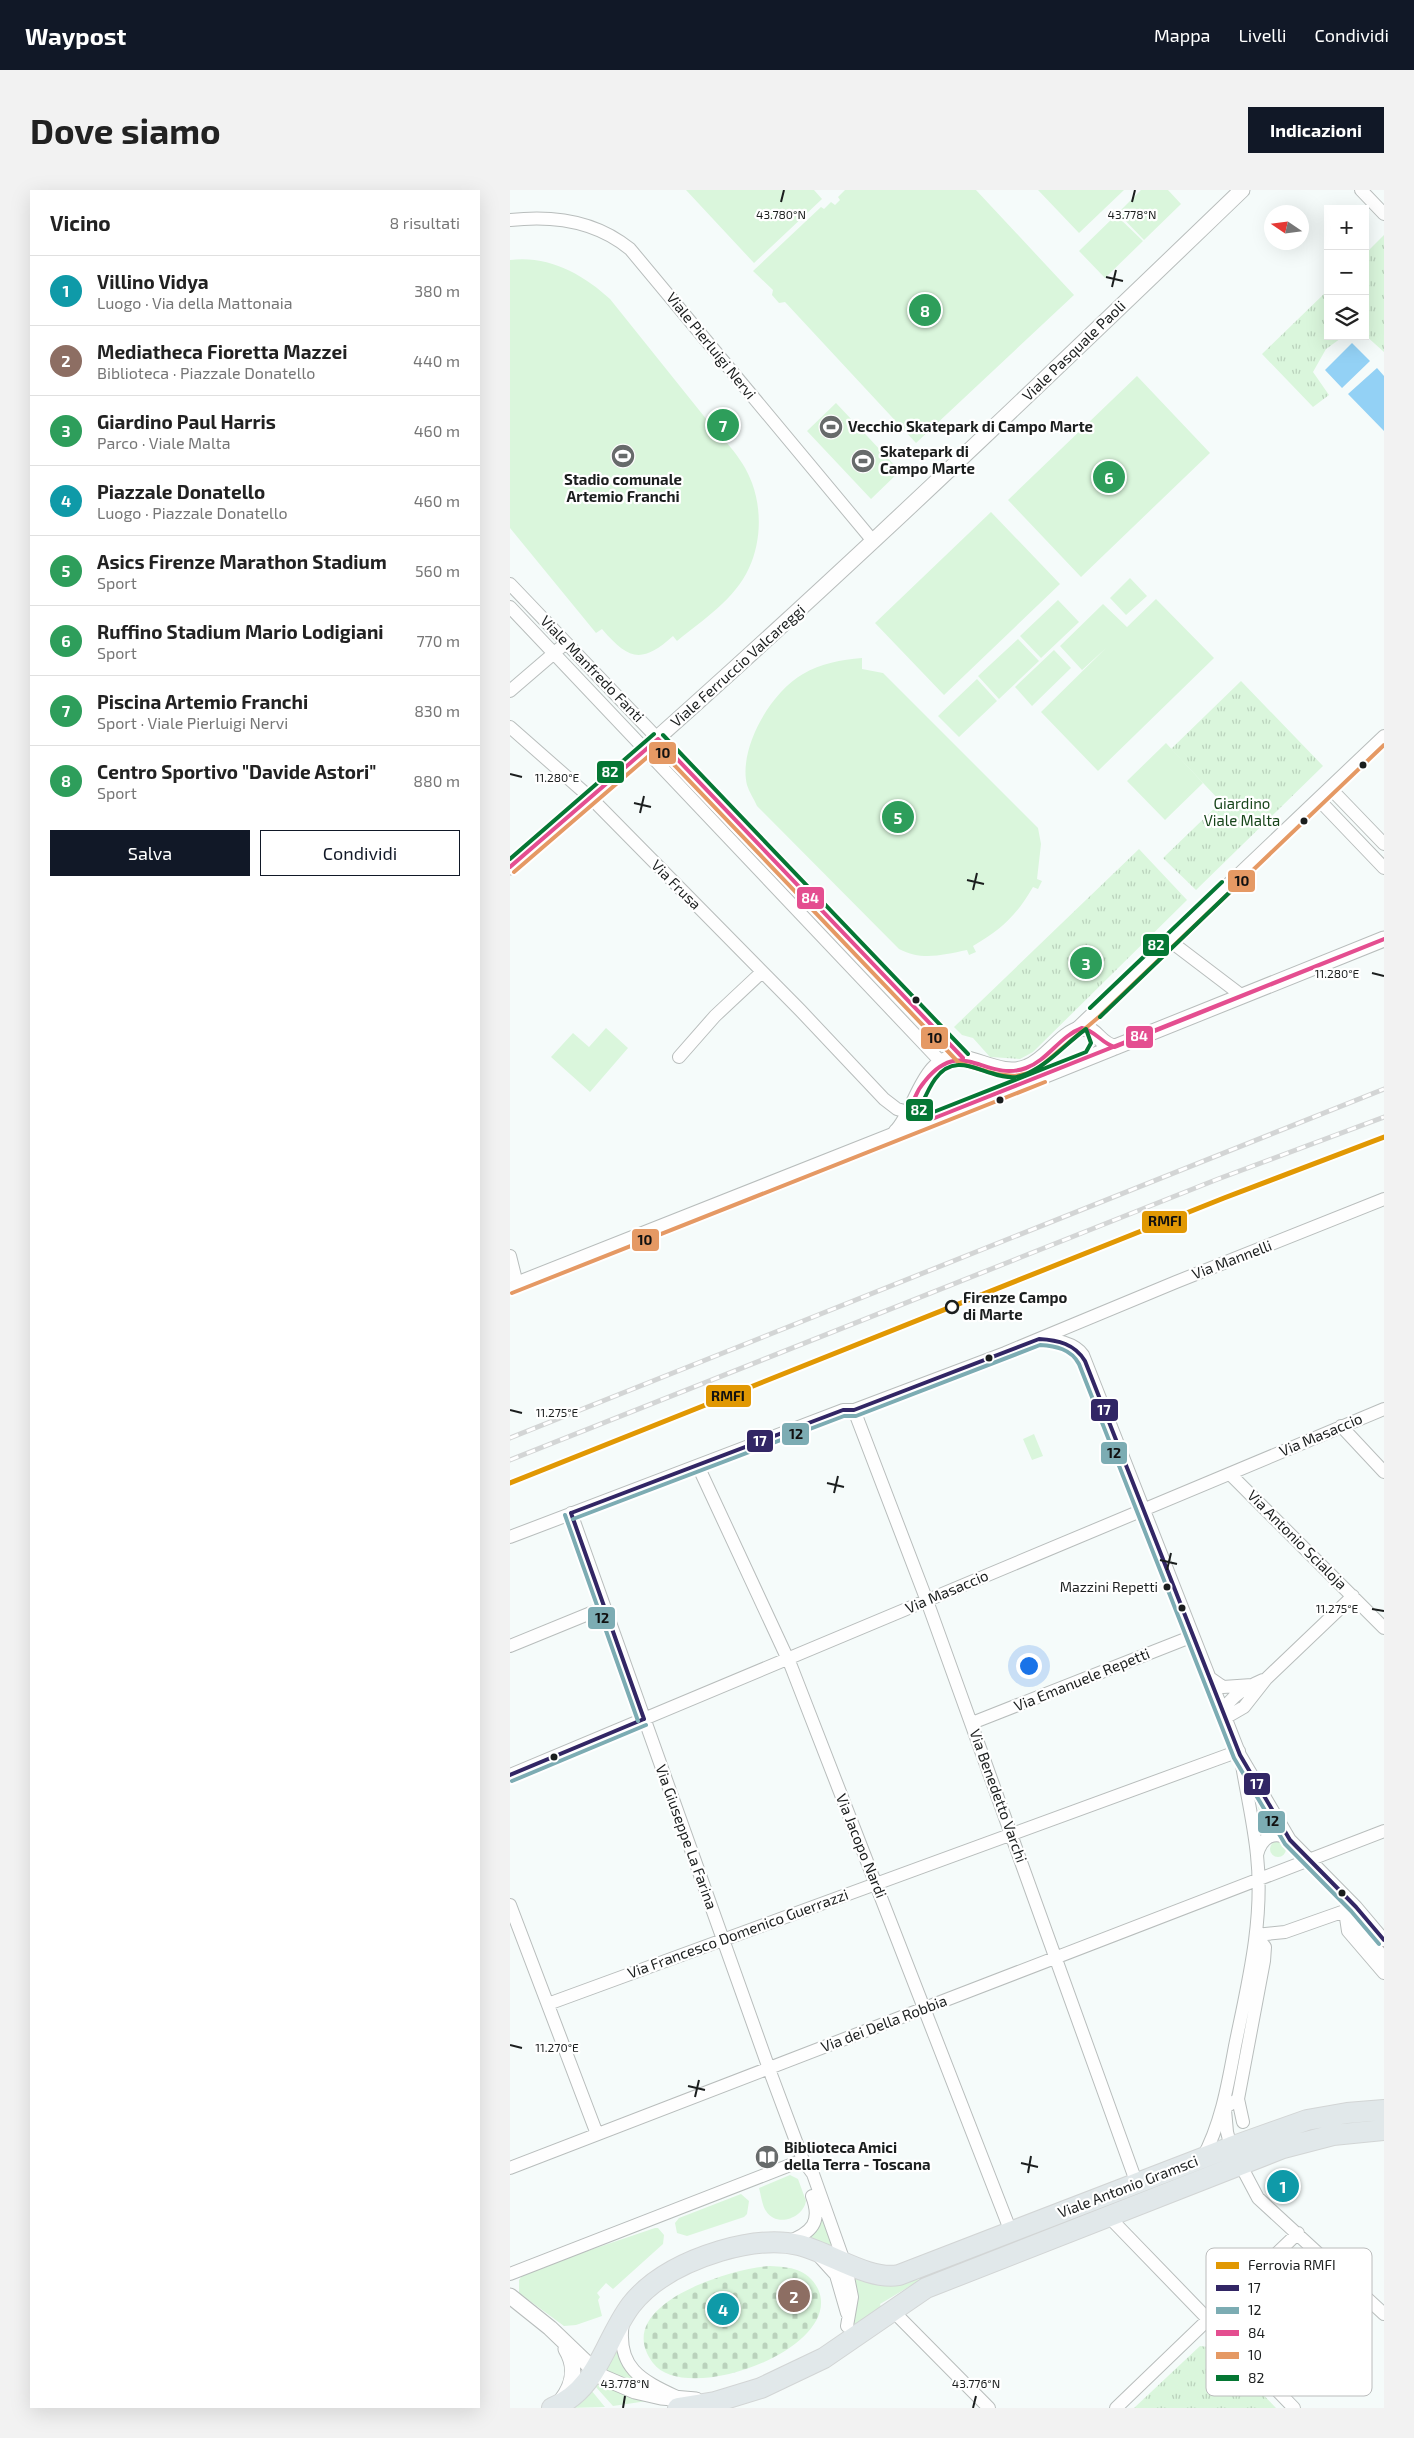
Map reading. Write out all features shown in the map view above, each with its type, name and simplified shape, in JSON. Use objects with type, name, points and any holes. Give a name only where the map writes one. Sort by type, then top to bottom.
[{"type":"main road","name":"Viale Antonio Gramsci","points":[[680,2404],[715,2402],[761,2388],[803,2369],[841,2347],[915,2294],[936,2283],[1108,2216],[1307,2120],[1347,2113],[1384,2110]]},
{"type":"main road","name":"Viale Antonio Gramsci","points":[[845,2262],[876,2274],[888,2276],[905,2273],[1202,2159],[1235,2156],[1316,2138],[1384,2130]]},
{"type":"main road","points":[[558,2405],[585,2384],[594,2372],[625,2314],[650,2286],[663,2276],[688,2263],[734,2248],[786,2243],[812,2249],[845,2262]]},
{"type":"street","name":"Viale Pasquale Paoli","points":[[818,593],[1242,190]]},
{"type":"street","points":[[1361,190],[1384,214]]},
{"type":"street","name":"Viale Pierluigi Nervi","points":[[510,220],[560,220],[582,223],[606,232],[630,249],[873,542]]},
{"type":"street","name":"Viale Manfredo Fanti","points":[[510,584],[565,643],[652,744],[830,920],[963,1058]]},
{"type":"street","name":"Viale Ferruccio Valcareggi","points":[[588,795],[652,744],[818,593]]},
{"type":"street","points":[[510,606],[554,654],[652,744],[818,931],[942,1063]]},
{"type":"street","points":[[510,691],[565,643]]},
{"type":"street","name":"Via Frusa","points":[[510,727],[588,795],[884,1099],[897,1109],[911,1113],[915,1120],[932,1119]]},
{"type":"street","points":[[895,1133],[911,1113],[921,1086],[930,1072],[942,1063],[963,1058],[998,1068],[1022,1069],[1037,1061],[1074,1031],[1384,736]]},
{"type":"street","points":[[1330,788],[1384,844]]},
{"type":"street","points":[[510,856],[588,795]]},
{"type":"street","points":[[510,867],[588,795]]},
{"type":"street","points":[[1318,799],[1384,868]]},
{"type":"street","points":[[818,931],[830,920]]},
{"type":"street","points":[[510,1256],[514,1285],[1384,939]]},
{"type":"street","points":[[1170,941],[1242,995]]},
{"type":"street","points":[[679,1057],[715,1016],[762,972]]},
{"type":"street","points":[[1094,1014],[1091,1022],[1096,1034],[1104,1044],[1115,1047]]},
{"type":"street","points":[[909,1027],[921,1015]]},
{"type":"street","points":[[1074,1031],[1085,1028],[1096,1034]]},
{"type":"street","points":[[1090,1057],[1097,1048],[1096,1034]]},
{"type":"street","name":"Via Mannelli","points":[[510,1537],[843,1410],[854,1410],[1039,1339],[1384,1199]]},
{"type":"street","points":[[1075,1348],[1072,1343],[1072,1337],[1075,1327],[1080,1322]]},
{"type":"street","points":[[1039,1339],[1052,1339],[1081,1352],[1240,1753],[1290,1840],[1350,1909],[1384,1958]]},
{"type":"street","name":"Via Masaccio","points":[[510,1775],[1384,1409]]},
{"type":"street","name":"Via Benedetto Varchi","points":[[854,1410],[972,1723],[1137,2184]]},
{"type":"street","points":[[1341,1426],[1384,1472]]},
{"type":"street","name":"Via Jacopo Nardi","points":[[698,1466],[788,1659],[1012,2232]]},
{"type":"street","name":"Via Antonio Scialoja","points":[[1230,1474],[1384,1628]]},
{"type":"street","name":"Via Giuseppe La Farina","points":[[571,1513],[603,1608],[803,2160]]},
{"type":"street","points":[[1224,1715],[1244,1707],[1266,1679],[1353,1596]]},
{"type":"street","points":[[510,1646],[603,1608]]},
{"type":"street","name":"Via Emanuele Repetti","points":[[972,1723],[1193,1636]]},
{"type":"street","points":[[1210,1677],[1223,1687],[1252,1685]]},
{"type":"street","points":[[1224,1715],[1228,1702],[1252,1685],[1266,1679]]},
{"type":"street","points":[[1240,1753],[1257,1856],[1258,1880],[1256,1935],[1229,2080],[1226,2107],[1227,2132],[1235,2156],[1258,2198],[1314,2248]]},
{"type":"street","name":"Via Francesco Domenico Guerrazzi","points":[[548,2004],[1011,1834],[1240,1753]]},
{"type":"street","name":"Via dei Della Robbia","points":[[510,2168],[1384,1831]]},
{"type":"street","points":[[1257,1856],[1261,1844],[1270,1836],[1279,1835],[1290,1840]]},
{"type":"street","points":[[510,1905],[597,2134]]},
{"type":"street","points":[[1256,1935],[1285,1932],[1350,1909]]},
{"type":"street","points":[[1350,1909],[1384,1940]]},
{"type":"street","points":[[1350,1909],[1348,1931],[1384,1973]]},
{"type":"street","points":[[1243,2122],[1238,2098],[1264,1961],[1264,1947],[1256,1935]]},
{"type":"street","points":[[1202,2159],[1218,2121],[1229,2080]]},
{"type":"street","points":[[1226,2107],[1238,2098]]},
{"type":"street","points":[[786,2243],[803,2236],[811,2228],[816,2218],[816,2207],[806,2177],[803,2160]]},
{"type":"street","points":[[803,2160],[813,2174],[845,2262],[852,2297],[841,2347]]},
{"type":"street","points":[[510,2274],[803,2160]]},
{"type":"street","points":[[1108,2216],[1206,2317]]},
{"type":"street","points":[[1283,2248],[1298,2233]]},
{"type":"street","points":[[812,2249],[832,2270],[840,2284],[847,2326]]},
{"type":"street","points":[[510,2296],[559,2336],[594,2372],[635,2391],[680,2404]]},
{"type":"street","points":[[1372,2303],[1384,2314]]},
{"type":"street","points":[[892,2310],[989,2408]]},
{"type":"street","points":[[625,2314],[622,2333],[624,2350],[633,2370],[643,2380],[680,2404]]},
{"type":"street","points":[[1116,2408],[1206,2323]]},
{"type":"street","points":[[558,2405],[566,2393],[574,2372],[571,2358],[559,2336]]},
{"type":"street","points":[[1282,2396],[1294,2408]]},
{"type":"green space","points":[[686,190],[814,190],[822,199],[754,263]]},
{"type":"green space","points":[[845,190],[976,190],[1074,295],[916,443],[785,302],[779,303],[772,295],[773,290],[753,271],[821,207],[824,209],[831,202],[835,205],[840,200],[838,197]]},
{"type":"green space","points":[[1038,190],[1124,190],[1079,233]]},
{"type":"green space","points":[[1141,190],[1168,190],[1181,204],[1144,240],[1118,213]]},
{"type":"green space","points":[[1116,215],[1143,241],[1105,278],[1079,251]]},
{"type":"green space","points":[[1384,235],[1384,352],[1369,339],[1369,250]]},
{"type":"green space","name":"Stadio comunale Artemio Franchi","points":[[510,260],[538,260],[564,268],[577,274],[600,290],[610,299],[730,447],[748,473],[755,493],[759,515],[756,548],[749,568],[736,590],[708,617],[677,641],[673,636],[652,651],[635,655],[620,647],[602,629],[596,633],[510,528]]},
{"type":"green space","points":[[1324,294],[1324,340],[1338,340],[1326,349],[1313,372],[1329,395],[1313,407],[1262,354]]},
{"type":"green space","points":[[1137,376],[1210,453],[1081,577],[1008,500]]},
{"type":"green space","name":"Skatepark di Campo Marte","points":[[836,403],[900,471],[871,499],[807,431]]},
{"type":"green space","points":[[991,512],[1060,584],[944,695],[875,623]]},
{"type":"green space","points":[[1130,578],[1147,596],[1126,615],[1110,598]]},
{"type":"green space","points":[[1156,599],[1214,658],[1098,771],[1041,712],[1106,648],[1082,670],[1060,646],[1103,604],[1127,627]]},
{"type":"green space","points":[[1058,600],[1079,622],[1041,658],[1020,636]]},
{"type":"green space","points":[[1018,639],[1039,661],[999,699],[978,676]]},
{"type":"green space","points":[[1054,650],[1071,668],[1032,706],[1015,687]]},
{"type":"green space","points":[[862,658],[862,669],[883,673],[1038,828],[1041,844],[1037,879],[1042,881],[1038,889],[1033,887],[1021,906],[1008,921],[973,946],[976,952],[969,955],[967,950],[924,956],[899,949],[757,806],[748,788],[747,755],[752,738],[769,707],[779,694],[791,682],[817,667],[839,661]]},
{"type":"green space","points":[[977,679],[997,701],[959,737],[938,716]]},
{"type":"green space","name":"Giardino Viale Malta","points":[[1241,681],[1323,766],[1196,890],[1163,858],[1221,802],[1171,749]]},
{"type":"green space","points":[[1166,743],[1203,783],[1165,820],[1127,781]]},
{"type":"green space","points":[[1139,849],[1187,900],[1033,1052],[1020,1059],[990,1057],[973,1038],[962,1035],[954,1027]]},
{"type":"green space","points":[[606,1028],[628,1048],[590,1092],[551,1057],[573,1033],[589,1047]]},
{"type":"green space","points":[[1034,1434],[1043,1456],[1032,1460],[1023,1439]]},
{"type":"green space","points":[[1250,1778],[1273,1821],[1263,1824]]},
{"type":"green space","points":[[1278,1841],[1286,1849],[1278,1857],[1270,1849]]},
{"type":"green space","points":[[790,2175],[798,2179],[806,2201],[804,2207],[795,2216],[783,2220],[776,2219],[766,2211],[759,2188]]},
{"type":"green space","points":[[741,2194],[749,2201],[747,2214],[744,2217],[687,2236],[677,2233],[675,2223],[679,2218]]},
{"type":"green space","points":[[822,2214],[834,2245],[832,2247],[809,2239],[820,2226]]},
{"type":"green space","points":[[658,2228],[664,2235],[663,2244],[613,2289],[606,2283],[597,2293],[600,2297],[598,2300],[602,2316],[576,2325],[564,2326],[519,2293],[519,2280],[525,2272]]},
{"type":"green space","points":[[770,2266],[798,2270],[814,2282],[818,2289],[820,2311],[808,2332],[786,2350],[758,2365],[727,2374],[696,2378],[671,2375],[653,2363],[644,2342],[647,2324],[661,2307],[705,2282],[752,2268]]},
{"type":"green space","points":[[851,2272],[899,2282],[922,2279],[880,2304],[881,2307],[852,2326]]},
{"type":"green space","points":[[619,2341],[620,2352],[662,2394],[605,2372]]},
{"type":"green space","points":[[1200,2346],[1206,2347],[1206,2396],[1264,2396],[1276,2408],[1134,2408]]},
{"type":"green space","points":[[600,2380],[661,2399],[613,2406],[595,2386]]},
{"type":"green space","points":[[591,2390],[605,2407],[567,2408]]},
{"type":"water","points":[[1352,343],[1370,361],[1342,388],[1325,370]]},
{"type":"water","points":[[1377,368],[1384,376],[1384,431],[1348,394]]},
{"type":"railway","points":[[510,1438],[1384,1089]]},
{"type":"railway","points":[[510,1460],[1218,1179],[1384,1117]]},
{"type":"rail line","name":"RMFI","points":[[510,1483],[1224,1198],[1384,1137]]},
{"type":"transit line","name":"82","points":[[510,859],[654,734]]},
{"type":"transit line","name":"82","points":[[663,735],[968,1054]]},
{"type":"transit line","name":"84","points":[[658,739],[963,1058]]},
{"type":"transit line","name":"84","points":[[510,867],[658,739]]},
{"type":"transit line","name":"10","points":[[514,872],[658,748],[959,1063],[996,1074],[1015,1076],[1029,1073],[1041,1066],[1100,1016],[1384,745]]},
{"type":"transit line","name":"82","points":[[1090,1008],[1222,882]]},
{"type":"transit line","name":"82","points":[[1100,1017],[1231,891]]},
{"type":"transit line","name":"84","points":[[1384,939],[932,1119],[918,1120],[911,1116],[913,1102],[922,1085],[938,1068],[951,1062],[974,1063],[998,1070],[1011,1071],[1026,1068],[1041,1060],[1067,1036],[1082,1028],[1091,1032],[1106,1043],[1110,1045],[1115,1047],[1384,939]]},
{"type":"transit line","name":"82","points":[[1086,1029],[1091,1043],[1086,1052],[931,1113],[918,1113],[932,1083],[937,1076],[950,1067],[966,1065],[1002,1076],[1021,1076],[1048,1061],[1086,1029]]},
{"type":"transit line","name":"10","points":[[512,1293],[1045,1082]]},
{"type":"transit line","name":"17","points":[[571,1513],[843,1410],[854,1410],[1039,1339],[1053,1340],[1071,1347],[1085,1361],[1240,1755],[1290,1840],[1356,1907],[1384,1940]]},
{"type":"transit line","name":"12","points":[[573,1519],[844,1416],[856,1416],[1040,1345],[1057,1347],[1067,1352],[1079,1364],[1234,1758],[1285,1844],[1351,1911],[1379,1944]]},
{"type":"transit line","name":"17","points":[[571,1513],[644,1719]]},
{"type":"transit line","name":"12","points":[[565,1515],[638,1721]]},
{"type":"transit line","name":"17","points":[[510,1775],[644,1719]]},
{"type":"transit line","name":"12","points":[[512,1781],[646,1725]]},
{"type":"place","name":"Centro Sportivo \"Davide Astori\"","points":[[925,310]]},
{"type":"place","name":"Piscina Artemio Franchi","points":[[723,425]]},
{"type":"place","name":"Vecchio Skatepark di Campo Marte","points":[[831,427]]},
{"type":"place","name":"Stadio comunale Artemio Franchi","points":[[623,456]]},
{"type":"place","name":"Skatepark di Campo Marte","points":[[863,461]]},
{"type":"place","name":"Ruffino Stadium Mario Lodigiani","points":[[1109,477]]},
{"type":"place","name":"Asics Firenze Marathon Stadium","points":[[898,817]]},
{"type":"place","name":"Giardino Paul Harris","points":[[1086,963]]},
{"type":"place","name":"Firenze Campo di Marte","points":[[952,1307]]},
{"type":"place","name":"Mazzini Repetti","points":[[1167,1587]]},
{"type":"place","name":"Biblioteca Amici della Terra - Toscana","points":[[767,2157]]},
{"type":"place","name":"Villino Vidya","points":[[1283,2186]]},
{"type":"place","name":"Mediatheca Fioretta Mazzei","points":[[794,2296]]},
{"type":"place","name":"Piazzale Donatello","points":[[723,2309]]}]
